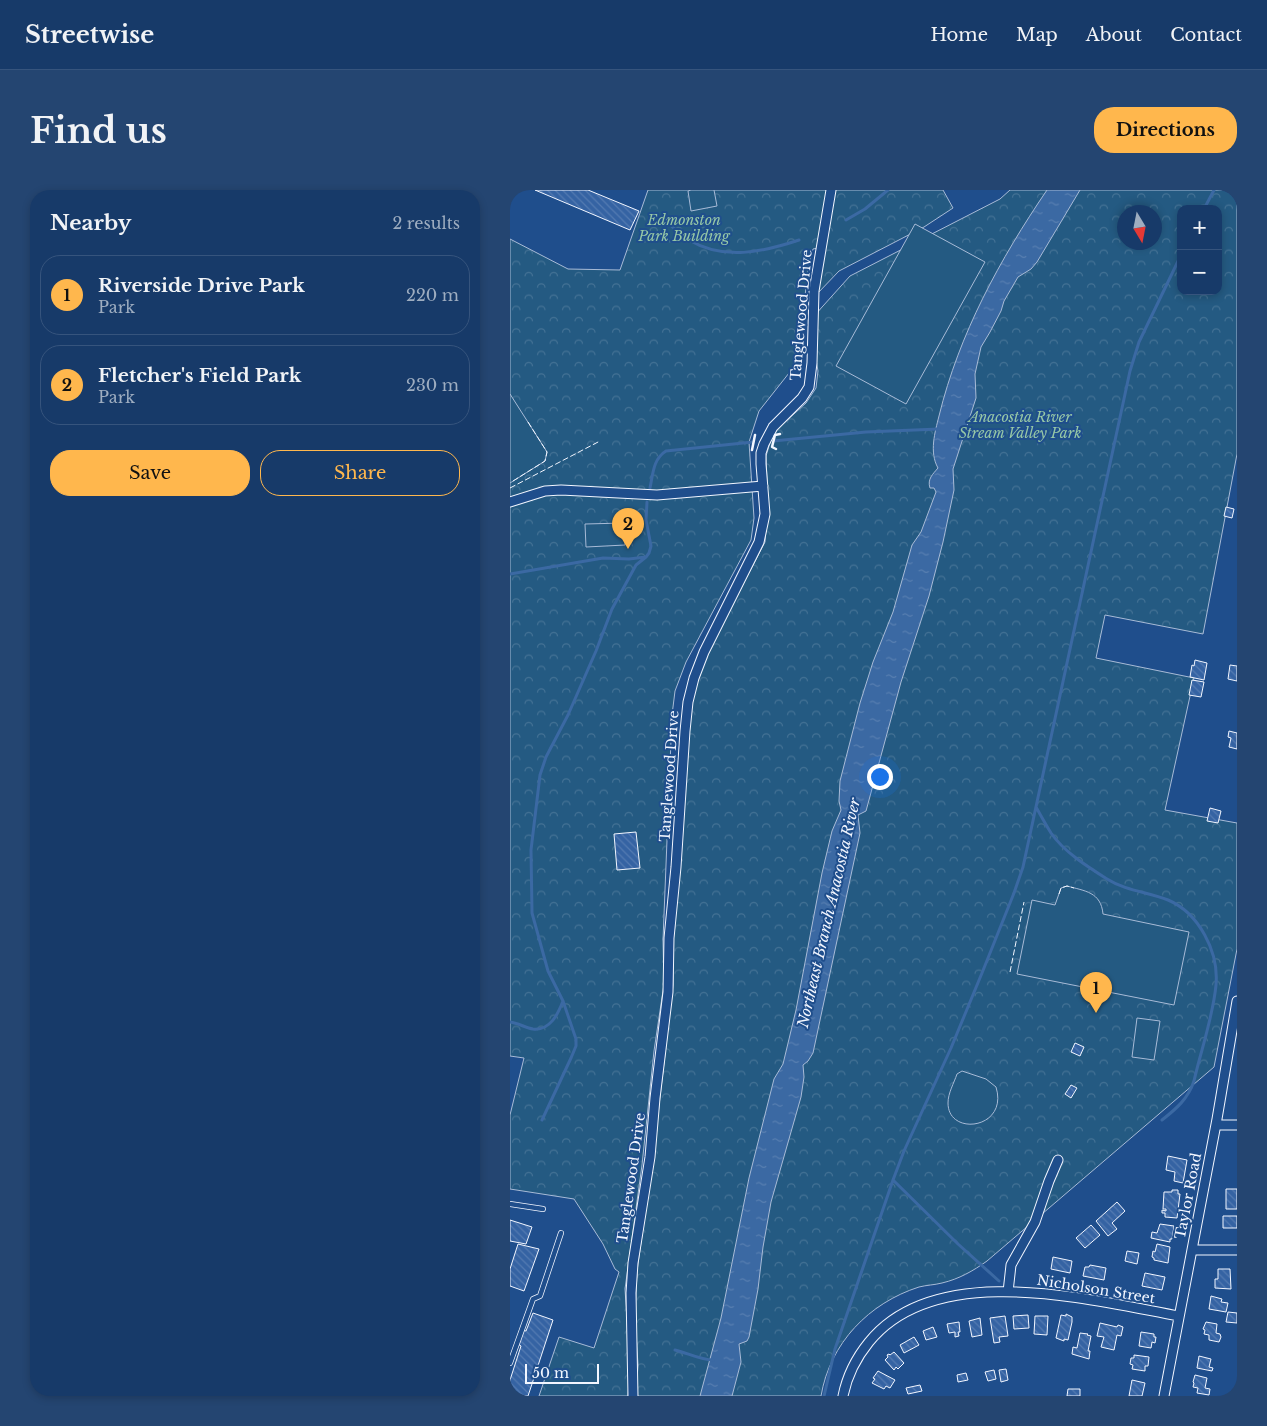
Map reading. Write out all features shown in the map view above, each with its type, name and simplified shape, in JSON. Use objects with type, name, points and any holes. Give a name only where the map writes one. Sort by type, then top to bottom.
[{"type":"street","name":"Tanglewood Drive","points":[[633,1396],[631,1293],[651,1150],[654,1098],[668,992],[669,938],[688,702],[694,678],[704,652],[759,542],[765,514],[761,453],[768,434],[802,398],[809,387],[812,363],[814,291],[831,190]]},
{"type":"street","points":[[510,502],[545,491],[561,490],[657,495],[763,486]]},
{"type":"street","name":"Taylor Road","points":[[1164,1396],[1216,1125],[1237,1001]]},
{"type":"street","points":[[1216,1125],[1237,1125]]},
{"type":"street","points":[[1008,1292],[1011,1265],[1035,1222],[1058,1160]]},
{"type":"street","points":[[1192,1250],[1237,1250]]},
{"type":"street","name":"Nicholson Street","points":[[843,1396],[848,1376],[855,1362],[874,1335],[888,1323],[926,1302],[962,1296],[1008,1292],[1044,1293],[1179,1316]]},
{"type":"lane","points":[[510,1204],[543,1210]]},
{"type":"lane","points":[[510,1363],[533,1299],[540,1296],[561,1233]]},
{"type":"green space","name":"Edmonston Park Building","points":[[648,190],[943,190],[953,208],[924,227],[839,271],[817,294],[823,247],[813,249],[809,263],[801,329],[793,368],[759,411],[749,442],[754,518],[751,540],[686,662],[675,691],[672,715],[663,940],[664,984],[625,1289],[630,1366],[628,1396],[539,1396],[559,1337],[594,1348],[619,1272],[615,1269],[603,1244],[574,1199],[510,1189],[510,1115],[524,1058],[510,1056],[510,239],[568,269],[620,270]]},
{"type":"green space","points":[[714,190],[717,206],[691,211],[688,191]]},
{"type":"green space","name":"Anacostia River Stream Valley Park","points":[[1010,190],[1237,190],[1237,454],[1203,634],[1105,615],[1096,658],[1194,678],[1165,810],[1237,823],[1237,949],[1214,1067],[987,1261],[954,1279],[939,1284],[919,1287],[901,1294],[884,1303],[868,1315],[843,1342],[833,1359],[821,1396],[636,1396],[638,1365],[635,1317],[637,1271],[654,1149],[673,985],[673,946],[686,724],[702,663],[765,542],[768,506],[766,456],[773,433],[806,403],[816,388],[818,371],[815,354],[814,316],[850,276],[1000,199]]},
{"type":"green space","points":[[915,224],[985,262],[906,404],[836,366]]},
{"type":"green space","points":[[510,394],[547,452],[545,461],[510,483]]},
{"type":"green space","points":[[624,523],[625,545],[586,547],[585,524]]},
{"type":"green space","points":[[1067,886],[1086,891],[1095,897],[1102,907],[1103,914],[1189,932],[1174,1005],[1017,974],[1032,900],[1055,905],[1061,888]]},
{"type":"green space","points":[[1137,1018],[1160,1021],[1154,1060],[1132,1057]]},
{"type":"green space","points":[[962,1071],[986,1079],[996,1087],[998,1101],[994,1112],[987,1119],[977,1124],[957,1121],[951,1114],[948,1103],[949,1096],[957,1074]]},
{"type":"water","name":"Northeast Branch Anacostia River","points":[[1047,190],[1080,190],[1037,262],[1031,269],[1018,277],[981,347],[975,374],[976,398],[953,469],[954,490],[929,596],[901,682],[866,811],[858,815],[860,833],[813,1053],[803,1065],[804,1077],[801,1097],[771,1202],[749,1337],[747,1341],[739,1344],[741,1362],[732,1396],[700,1396],[721,1318],[749,1178],[774,1079],[783,1064],[796,1010],[822,873],[832,831],[841,810],[839,801],[840,781],[860,703],[873,662],[893,612],[912,545],[921,532],[936,492],[934,488],[930,488],[929,482],[938,468],[933,449],[937,422],[947,386],[970,327],[997,270]]},
{"type":"building","points":[[535,190],[588,190],[639,211],[630,230]]},
{"type":"building","points":[[1226,507],[1234,509],[1232,518],[1224,516]]},
{"type":"building","points":[[1195,660],[1207,663],[1204,680],[1190,677]]},
{"type":"building","points":[[1230,665],[1237,666],[1237,681],[1228,679]]},
{"type":"building","points":[[1192,680],[1204,682],[1201,697],[1189,695]]},
{"type":"building","points":[[1229,731],[1237,733],[1237,749],[1229,747],[1231,738],[1228,737]]},
{"type":"building","points":[[1210,808],[1221,811],[1218,823],[1207,821]]},
{"type":"building","points":[[636,832],[640,868],[617,870],[614,834]]},
{"type":"building","points":[[1075,1043],[1084,1047],[1080,1056],[1071,1052]]},
{"type":"building","points":[[1071,1085],[1077,1088],[1071,1098],[1065,1094]]},
{"type":"building","points":[[1168,1156],[1187,1160],[1183,1183],[1174,1181],[1175,1172],[1166,1170]]},
{"type":"building","points":[[1226,1189],[1237,1189],[1237,1209],[1226,1209]]},
{"type":"building","points":[[1172,1190],[1178,1190],[1178,1194],[1180,1194],[1177,1218],[1165,1217],[1165,1213],[1162,1213],[1162,1210],[1166,1211],[1166,1209],[1163,1209],[1164,1192],[1172,1192]]},
{"type":"building","points":[[1117,1202],[1125,1211],[1112,1223],[1117,1229],[1108,1236],[1096,1221]]},
{"type":"building","points":[[1223,1216],[1237,1216],[1237,1228],[1223,1228]]},
{"type":"building","points":[[510,1220],[532,1227],[526,1244],[510,1241]]},
{"type":"building","points":[[1160,1224],[1174,1226],[1170,1242],[1151,1238],[1152,1232],[1157,1233]]},
{"type":"building","points":[[1091,1225],[1100,1235],[1085,1248],[1076,1238]]},
{"type":"building","points":[[518,1244],[539,1249],[524,1291],[510,1286],[510,1269]]},
{"type":"building","points":[[1157,1244],[1170,1247],[1168,1263],[1154,1260],[1152,1257]]},
{"type":"building","points":[[1127,1251],[1139,1253],[1137,1264],[1125,1261]]},
{"type":"building","points":[[1053,1257],[1072,1261],[1070,1273],[1051,1269]]},
{"type":"building","points":[[1090,1265],[1106,1268],[1104,1280],[1083,1276],[1085,1267]]},
{"type":"building","points":[[1218,1269],[1230,1269],[1231,1289],[1215,1288],[1215,1279],[1218,1279]]},
{"type":"building","points":[[1145,1273],[1165,1277],[1162,1290],[1142,1286]]},
{"type":"building","points":[[1211,1296],[1222,1299],[1221,1302],[1228,1303],[1226,1312],[1209,1309]]},
{"type":"building","points":[[1228,1312],[1237,1313],[1237,1323],[1226,1322]]},
{"type":"building","points":[[533,1313],[553,1320],[528,1396],[510,1396],[510,1380],[521,1346],[518,1344],[522,1330],[526,1331]]},
{"type":"building","points":[[1066,1314],[1072,1317],[1072,1322],[1068,1340],[1064,1339],[1064,1341],[1056,1338],[1061,1315],[1066,1316]]},
{"type":"building","points":[[1028,1315],[1029,1328],[1014,1329],[1013,1316]]},
{"type":"building","points":[[1005,1316],[1008,1336],[999,1337],[1000,1342],[994,1343],[990,1318]]},
{"type":"building","points":[[1035,1316],[1048,1316],[1047,1335],[1034,1334]]},
{"type":"building","points":[[980,1318],[982,1335],[972,1337],[969,1321]]},
{"type":"building","points":[[959,1322],[959,1336],[955,1337],[955,1332],[949,1333],[947,1324]]},
{"type":"building","points":[[1206,1322],[1217,1324],[1216,1333],[1220,1334],[1221,1337],[1219,1342],[1209,1340],[1209,1335],[1204,1334],[1205,1330],[1203,1329]]},
{"type":"building","points":[[1100,1323],[1123,1327],[1121,1336],[1117,1335],[1114,1350],[1101,1347],[1104,1337],[1097,1336]]},
{"type":"building","points":[[933,1327],[937,1337],[926,1340],[923,1331]]},
{"type":"building","points":[[1141,1332],[1154,1334],[1154,1337],[1156,1337],[1155,1343],[1152,1342],[1151,1348],[1139,1346]]},
{"type":"building","points":[[1080,1333],[1091,1336],[1088,1351],[1090,1351],[1089,1359],[1072,1354],[1073,1347],[1077,1348]]},
{"type":"building","points":[[914,1337],[919,1345],[904,1353],[900,1345]]},
{"type":"building","points":[[894,1352],[904,1363],[894,1370],[885,1360],[888,1357],[887,1355]]},
{"type":"building","points":[[1134,1355],[1149,1357],[1148,1366],[1145,1366],[1145,1371],[1132,1369],[1133,1365],[1130,1364],[1131,1358],[1134,1358]]},
{"type":"building","points":[[1199,1356],[1211,1359],[1209,1367],[1213,1368],[1212,1371],[1197,1368]]},
{"type":"building","points":[[1006,1369],[1008,1380],[1001,1382],[999,1370]]},
{"type":"building","points":[[994,1370],[996,1379],[988,1381],[985,1372]]},
{"type":"building","points":[[878,1371],[895,1380],[890,1388],[886,1386],[884,1389],[872,1383]]},
{"type":"building","points":[[966,1373],[968,1380],[958,1382],[957,1375]]},
{"type":"building","points":[[1195,1375],[1207,1378],[1205,1388],[1210,1389],[1209,1395],[1197,1393],[1198,1388],[1193,1387]]},
{"type":"building","points":[[1132,1380],[1145,1383],[1142,1396],[1129,1396]]},
{"type":"building","points":[[920,1385],[922,1391],[908,1394],[906,1388]]},
{"type":"building","points":[[1068,1389],[1080,1389],[1080,1396],[1067,1396]]},
{"type":"waterway","points":[[846,220],[865,209],[888,190]]},
{"type":"waterway","points":[[1206,205],[1214,190]]},
{"type":"waterway","points":[[662,217],[689,240],[702,247],[716,251],[758,251],[799,240]]},
{"type":"waterway","points":[[824,1396],[835,1349],[893,1180],[904,1151],[951,1048],[1023,867],[1130,371],[1139,342],[1177,263]]},
{"type":"waterway","points":[[773,441],[866,432],[939,429]]},
{"type":"waterway","points":[[650,488],[658,458],[666,451],[753,442]]},
{"type":"waterway","points":[[510,574],[603,558],[629,559],[646,557],[651,546],[646,520],[647,502]]},
{"type":"waterway","points":[[542,1120],[571,1058],[576,1046],[576,1039],[563,1001],[548,971],[532,913],[531,850],[540,775],[546,757],[568,715],[596,651],[612,609],[636,565],[646,557]]},
{"type":"waterway","points":[[1036,807],[1056,840],[1069,853],[1114,883],[1160,897],[1179,906],[1198,924],[1210,947],[1216,972],[1216,985],[1210,1021],[1194,1081],[1177,1108],[1162,1120]]},
{"type":"waterway","points":[[510,1022],[528,1028],[539,1029],[552,1021],[563,1001]]},
{"type":"waterway","points":[[893,1180],[999,1281]]},
{"type":"waterway","points":[[675,1350],[699,1358],[713,1360]]},
{"type":"fence","points":[[513,481],[545,461],[547,452],[528,422]]},
{"type":"fence","points":[[510,488],[600,441]]},
{"type":"fence","points":[[1059,894],[1061,888],[1067,886],[1074,888]]},
{"type":"fence","points":[[1010,972],[1024,902]]},
{"type":"wall","points":[[776,449],[772,447],[775,435],[780,434]]},
{"type":"wall","points":[[752,450],[755,435]]},
{"type":"place","name":"Fletcher's Field Park","points":[[628,549]]},
{"type":"place","name":"Riverside Drive Park","points":[[1096,1013]]}]
